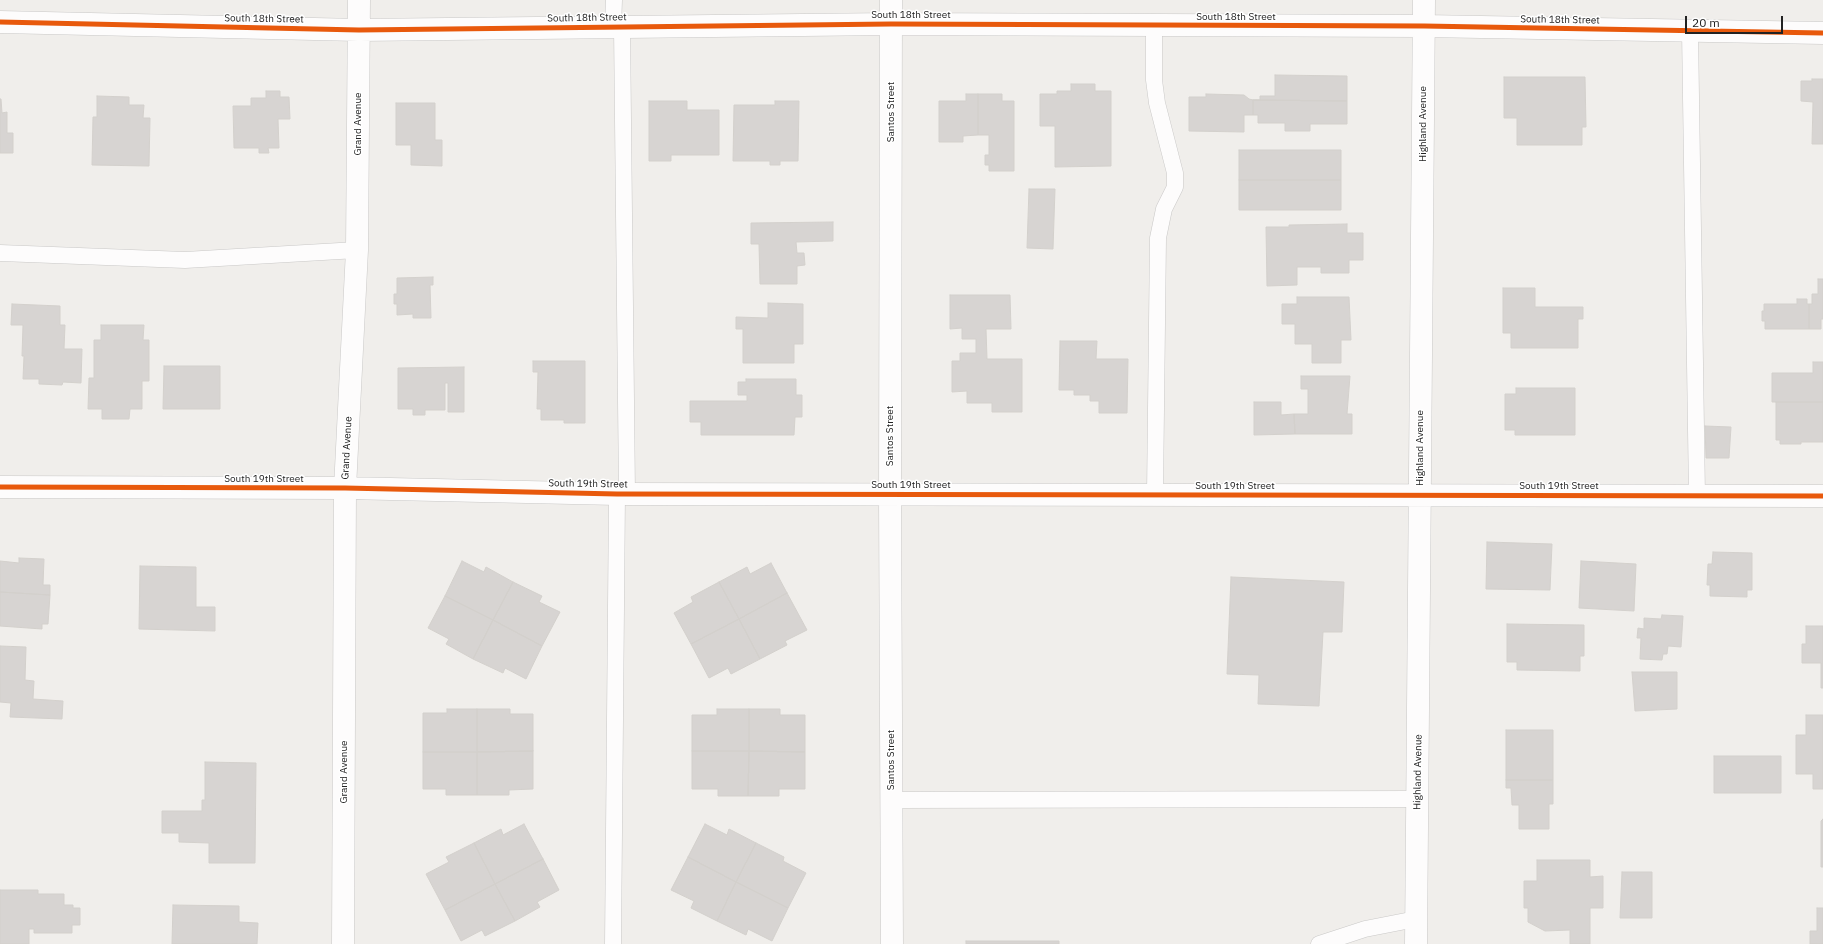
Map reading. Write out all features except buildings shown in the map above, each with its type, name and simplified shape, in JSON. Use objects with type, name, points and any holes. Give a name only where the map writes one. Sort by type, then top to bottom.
[{"type":"street","name":"Grand Avenue","points":[[343,944],[345,488],[357,250],[359,0]]},
{"type":"street","name":"Santos Street","points":[[891,0],[890,494],[892,944]]},
{"type":"street","name":"Highland Avenue","points":[[1416,944],[1424,0]]},
{"type":"street","name":"South 18th Street","points":[[0,22],[359,30],[891,24],[1424,26],[1823,33]]},
{"type":"street","name":"South 19th Street","points":[[0,488],[345,488],[622,494],[1823,496]]},
{"type":"lane","points":[[613,944],[622,494],[617,27],[614,0]]},
{"type":"lane","points":[[1154,25],[1154,80],[1157,103],[1175,173],[1175,187],[1164,209],[1158,238],[1155,494]]},
{"type":"lane","points":[[1690,31],[1697,496]]},
{"type":"lane","points":[[0,253],[185,260],[357,250]]},
{"type":"lane","points":[[891,800],[1417,799]]},
{"type":"lane","points":[[1319,944],[1365,929],[1416,919]]},
{"type":"cycle path","points":[[0,22],[359,30],[891,24],[1424,26],[1823,33]]},
{"type":"cycle path","points":[[0,487],[345,488],[617,494],[1823,496]]}]
